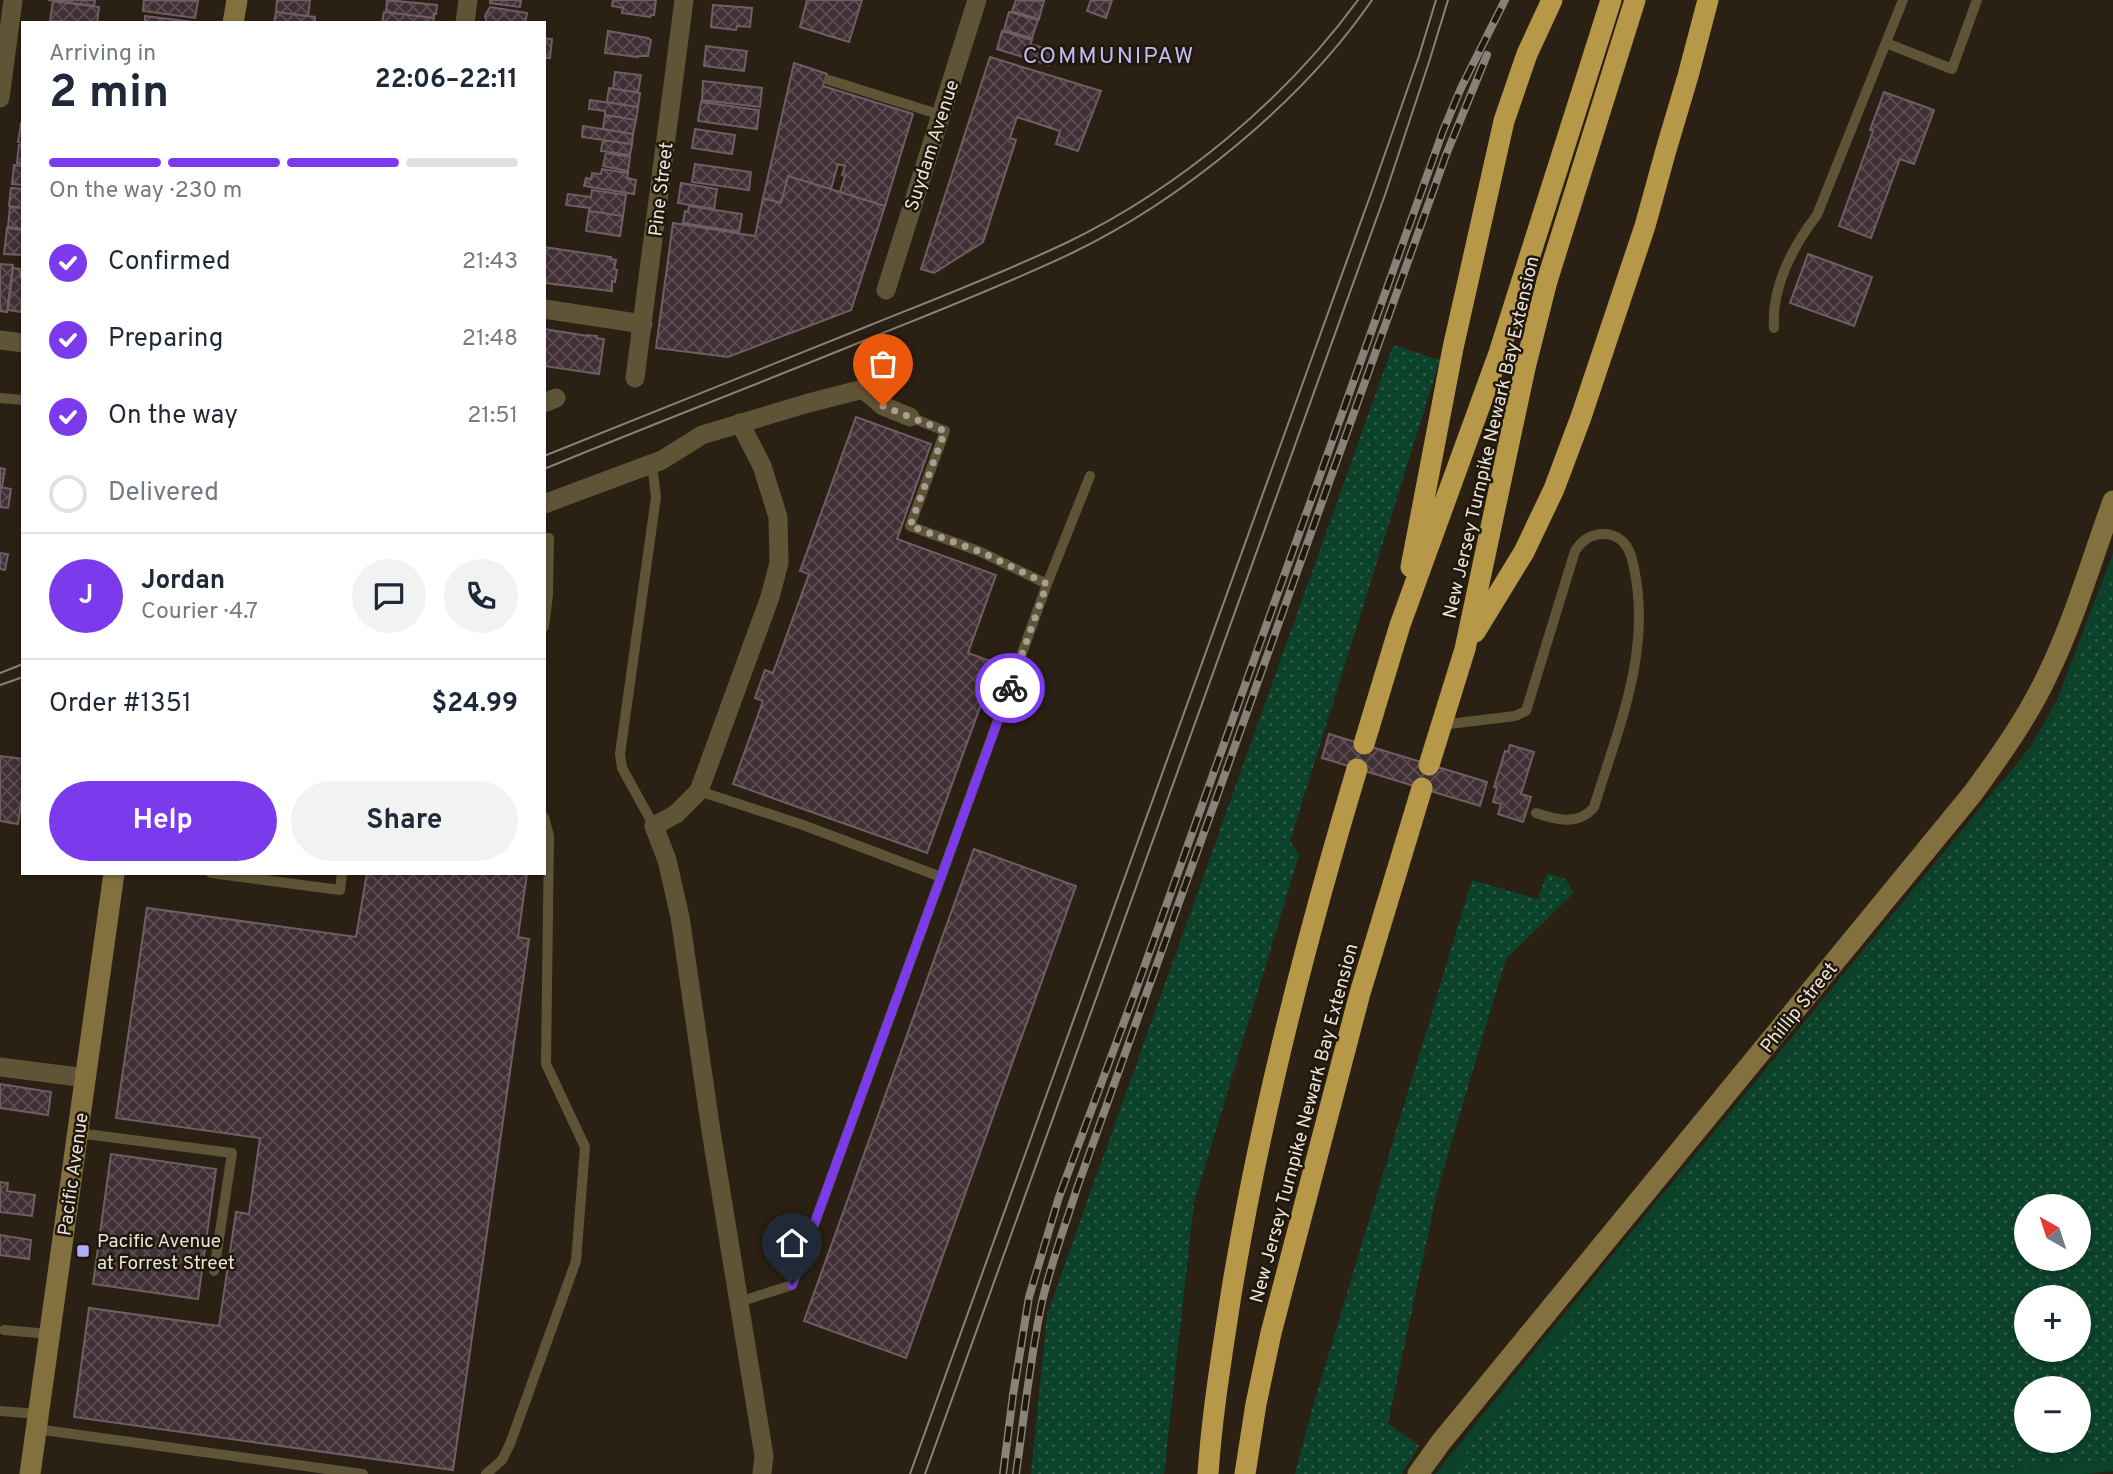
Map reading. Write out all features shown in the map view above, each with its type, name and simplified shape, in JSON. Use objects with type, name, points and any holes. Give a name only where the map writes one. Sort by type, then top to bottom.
[{"type":"highway","points":[[1400,625],[1453,348],[1504,121],[1527,54],[1552,0]]},
{"type":"highway","name":"New Jersey Turnpike Newark Bay Extension","points":[[1364,744],[1400,625],[1499,353],[1611,0]]},
{"type":"highway","name":"New Jersey Turnpike Newark Bay Extension","points":[[1429,765],[1465,649],[1537,317],[1636,0]]},
{"type":"highway","points":[[1465,649],[1524,552],[1554,489],[1645,226],[1708,0]]},
{"type":"highway","name":"New Jersey Turnpike Newark Bay Extension","points":[[1208,1474],[1222,1352],[1258,1150],[1297,979],[1357,769]]},
{"type":"highway","name":"New Jersey Turnpike Newark Bay Extension","points":[[1245,1474],[1271,1333],[1360,993],[1422,788]]},
{"type":"street","points":[[0,98],[13,0]]},
{"type":"street","points":[[233,21],[237,0]]},
{"type":"street","points":[[464,21],[468,0]]},
{"type":"street","name":"Pine Street","points":[[635,378],[684,0]]},
{"type":"street","name":"Suydam Avenue","points":[[886,290],[977,0]]},
{"type":"street","points":[[546,309],[643,324]]},
{"type":"street","points":[[0,340],[21,342]]},
{"type":"street","points":[[546,503],[662,460],[702,435],[863,389],[883,406],[910,417]]},
{"type":"street","points":[[740,423],[762,466],[778,517],[779,563],[770,597],[699,791],[676,814],[654,826],[667,860],[680,917],[713,1143],[764,1457],[762,1474]]},
{"type":"street","name":"Phillip Street","points":[[1418,1474],[1450,1431],[1993,766],[2026,717],[2048,675],[2113,501]]},
{"type":"street","name":"Pacific Avenue","points":[[30,1474],[114,875]]},
{"type":"street","points":[[0,1067],[86,1078]]},
{"type":"lane","points":[[1774,328],[1773,309],[1790,258],[1817,215],[1903,0]]},
{"type":"lane","points":[[1885,43],[1952,68],[1977,0]]},
{"type":"lane","points":[[829,80],[941,115]]},
{"type":"lane","points":[[0,398],[21,400]]},
{"type":"lane","points":[[910,417],[945,431],[910,526],[981,552],[1047,584]]},
{"type":"lane","points":[[652,464],[656,497],[620,754],[622,768],[654,826]]},
{"type":"lane","points":[[739,1302],[792,1285],[1047,584],[1090,476]]},
{"type":"lane","points":[[1441,725],[1515,716],[1526,711],[1575,551],[1584,541],[1597,535],[1612,536],[1625,543],[1632,556],[1640,600],[1637,655],[1627,700],[1594,807],[1589,814],[1572,820],[1536,813]]},
{"type":"lane","points":[[546,538],[549,538],[546,611]]},
{"type":"lane","points":[[699,791],[803,825],[941,877]]},
{"type":"lane","points":[[486,1474],[502,1460],[510,1444],[576,1261],[585,1147],[546,1064],[549,835],[546,824]]},
{"type":"lane","points":[[226,875],[340,890],[342,875]]},
{"type":"lane","points":[[78,1133],[232,1153],[214,1271]]},
{"type":"lane","points":[[4,1330],[50,1335]]},
{"type":"lane","points":[[0,1411],[37,1422],[363,1474]]},
{"type":"green space","points":[[1393,345],[1440,360],[1290,841],[1299,855],[1194,1203],[1164,1474],[1031,1474],[1047,1314]]},
{"type":"green space","points":[[2113,553],[2113,568],[2062,700],[2034,749],[1739,1108],[1449,1474],[1435,1474],[2031,746],[2057,700]]},
{"type":"green space","points":[[2113,568],[2113,1460],[1932,1474],[1449,1474],[1739,1108],[2034,749],[2062,700]]},
{"type":"green space","points":[[1547,873],[1565,879],[1574,893],[1506,959],[1438,1188],[1388,1423],[1419,1446],[1402,1474],[1295,1474],[1312,1409],[1472,880],[1538,899]]},
{"type":"green space","points":[[2113,1460],[2113,1471],[2085,1474],[1932,1474]]},
{"type":"building","points":[[48,0],[95,0],[94,6]]},
{"type":"building","points":[[144,0],[198,1],[195,18],[143,11]]},
{"type":"building","points":[[277,0],[310,0],[308,16],[276,12]]},
{"type":"building","points":[[387,0],[437,5],[436,14],[434,18],[386,12]]},
{"type":"building","points":[[490,0],[521,0],[520,7],[490,3]]},
{"type":"building","points":[[613,0],[656,0],[654,15],[650,17],[622,13],[623,8],[612,6]]},
{"type":"building","points":[[807,0],[862,0],[849,42],[800,27]]},
{"type":"building","points":[[1016,0],[1044,1],[1039,19],[1012,11]]},
{"type":"building","points":[[1091,0],[1112,0],[1106,18],[1087,11]]},
{"type":"building","points":[[53,1],[99,7],[97,21],[50,21]]},
{"type":"building","points":[[713,5],[752,8],[750,27],[737,26],[736,30],[711,27]]},
{"type":"building","points":[[490,7],[527,13],[525,21],[486,21],[485,16]]},
{"type":"building","points":[[276,12],[315,17],[315,21],[274,21]]},
{"type":"building","points":[[384,12],[434,18],[433,21],[382,21]]},
{"type":"building","points":[[1009,12],[1038,20],[1032,38],[1004,30]]},
{"type":"building","points":[[145,16],[184,21],[145,21]]},
{"type":"building","points":[[608,31],[648,38],[651,40],[648,56],[605,53]]},
{"type":"building","points":[[1002,31],[1032,40],[1030,44],[1053,51],[1049,65],[997,49]]},
{"type":"building","points":[[546,38],[552,39],[550,58],[546,58]]},
{"type":"building","points":[[706,46],[747,51],[744,71],[704,66]]},
{"type":"building","points":[[990,57],[1101,91],[1078,151],[1056,144],[1060,131],[1017,117],[1010,138],[1016,140],[983,242],[934,273],[921,269]]},
{"type":"building","points":[[794,63],[827,74],[823,86],[913,114],[885,206],[840,192],[845,166],[838,164],[831,189],[788,176],[781,203],[763,198]]},
{"type":"building","points":[[615,72],[641,75],[638,92],[613,89]]},
{"type":"building","points":[[703,81],[762,88],[760,107],[702,100]]},
{"type":"building","points":[[609,88],[640,93],[638,107],[607,102]]},
{"type":"building","points":[[1884,92],[1934,110],[1914,164],[1900,159],[1871,238],[1839,226]]},
{"type":"building","points":[[590,100],[638,107],[636,120],[605,115],[605,111],[589,109]]},
{"type":"building","points":[[701,102],[759,110],[757,129],[698,121]]},
{"type":"building","points":[[605,115],[636,120],[633,134],[603,129]]},
{"type":"building","points":[[583,126],[633,134],[632,144],[582,137]]},
{"type":"building","points":[[695,129],[735,135],[732,154],[692,148]]},
{"type":"building","points":[[603,140],[632,144],[630,155],[601,151]]},
{"type":"building","points":[[19,144],[21,164],[17,163]]},
{"type":"building","points":[[606,153],[630,157],[628,171],[603,166]]},
{"type":"building","points":[[695,164],[751,172],[749,190],[692,182]]},
{"type":"building","points":[[14,165],[21,166],[21,185],[12,184]]},
{"type":"building","points":[[602,169],[628,173],[627,178],[636,180],[634,194],[584,186],[586,178],[591,179],[592,173],[601,174]]},
{"type":"building","points":[[788,176],[885,206],[851,310],[728,357],[656,348],[673,223],[755,236],[763,198],[781,203]]},
{"type":"building","points":[[681,183],[717,189],[714,209],[678,203]]},
{"type":"building","points":[[11,188],[21,189],[21,208],[9,206]]},
{"type":"building","points":[[592,190],[626,195],[623,216],[566,205],[568,194],[591,197]]},
{"type":"building","points":[[689,206],[742,214],[739,232],[683,223],[685,211],[688,212]]},
{"type":"building","points":[[10,207],[21,208],[21,229],[8,227]]},
{"type":"building","points":[[589,211],[623,216],[620,236],[586,231]]},
{"type":"building","points":[[7,228],[21,230],[21,255],[4,254]]},
{"type":"building","points":[[546,247],[616,260],[614,269],[617,270],[615,282],[612,281],[612,291],[546,283]]},
{"type":"building","points":[[1808,254],[1872,277],[1854,326],[1790,303]]},
{"type":"building","points":[[0,264],[13,265],[7,312],[0,311]]},
{"type":"building","points":[[13,268],[21,269],[21,312],[8,310]]},
{"type":"building","points":[[546,329],[604,339],[599,374],[546,366]]},
{"type":"building","points":[[856,417],[931,444],[897,539],[996,575],[968,653],[996,663],[927,853],[733,784],[763,701],[755,698],[765,670],[773,673],[809,574],[800,571]]},
{"type":"building","points":[[0,468],[5,469],[2,487],[0,487]]},
{"type":"building","points":[[0,487],[11,489],[8,508],[0,507]]},
{"type":"building","points":[[0,553],[8,554],[5,570],[0,569]]},
{"type":"building","points":[[1329,734],[1487,782],[1480,806],[1322,758]]},
{"type":"building","points":[[1510,745],[1534,752],[1521,794],[1531,797],[1523,822],[1498,814],[1501,804],[1493,802],[1497,788],[1494,787],[1505,751],[1508,752]]},
{"type":"building","points":[[0,756],[21,759],[18,824],[0,821]]},
{"type":"building","points":[[974,849],[1076,886],[906,1358],[804,1321]]},
{"type":"building","points":[[367,875],[527,875],[518,937],[529,939],[453,1470],[74,1417],[89,1308],[219,1326],[236,1212],[249,1214],[260,1138],[116,1118],[147,908],[356,937]]},
{"type":"building","points":[[0,1084],[51,1092],[48,1115],[0,1108]]},
{"type":"building","points":[[111,1154],[216,1169],[198,1299],[93,1284]]},
{"type":"building","points":[[0,1182],[8,1183],[7,1191],[35,1195],[32,1216],[0,1212]]},
{"type":"building","points":[[0,1235],[31,1240],[29,1259],[0,1255]]},
{"type":"tram line","points":[[546,455],[994,275],[1068,242],[1109,220],[1189,168],[1227,138],[1298,72],[1358,0]]},
{"type":"tram line","points":[[546,468],[973,296],[1072,253],[1114,231],[1197,176],[1276,110],[1344,38],[1372,0]]},
{"type":"tram line","points":[[910,1474],[1373,188],[1436,0]]},
{"type":"tram line","points":[[925,1474],[1386,192],[1448,0]]},
{"type":"tram line","points":[[0,673],[21,665]]},
{"type":"tram line","points":[[0,685],[21,678]]},
{"type":"railway","points":[[1003,1474],[1029,1297],[1059,1197],[1136,990],[1443,131],[1461,88],[1505,0]]},
{"type":"railway","points":[[1016,1474],[1042,1302],[1077,1188],[1446,155],[1487,55]]},
{"type":"way so far","points":[[883,406],[945,431],[910,526],[981,552],[1047,584],[1010,688]]},
{"type":"place","name":"Pacific Avenue at Forrest Street","points":[[83,1251]]},
{"type":"district","name":"COMMUNIPAW","points":[[1109,55]]},
{"type":"route","points":[[792,1285],[1010,688]]}]
